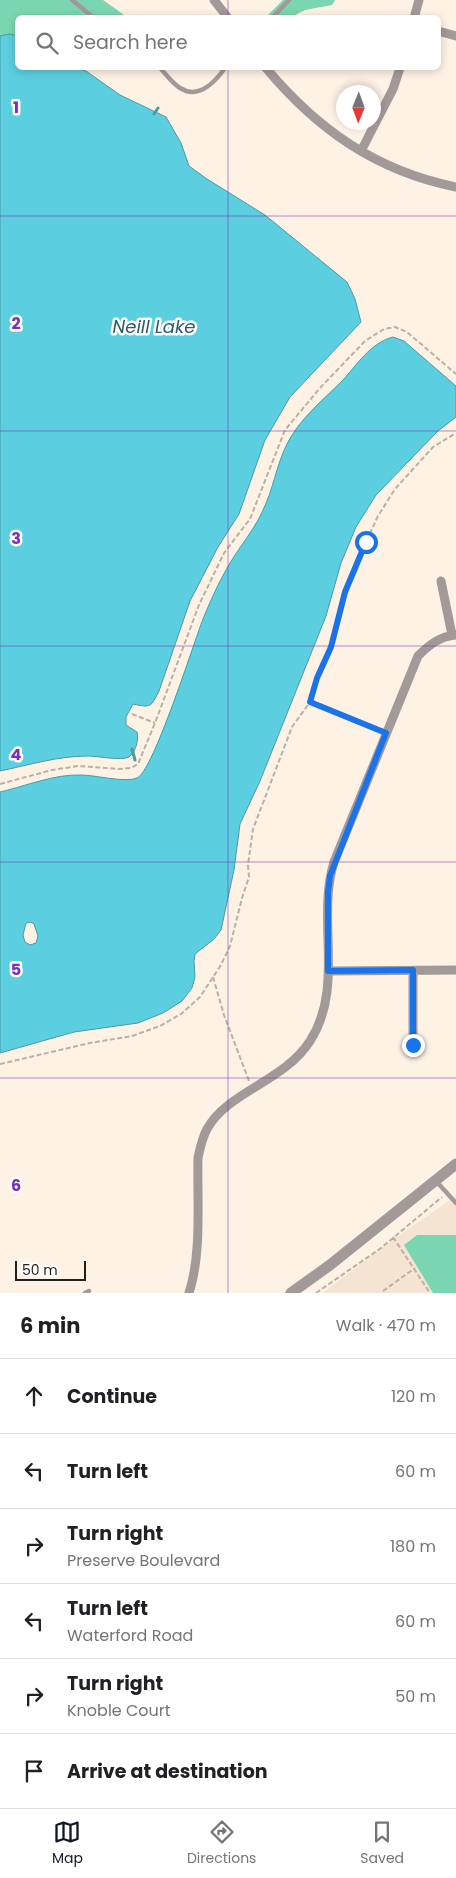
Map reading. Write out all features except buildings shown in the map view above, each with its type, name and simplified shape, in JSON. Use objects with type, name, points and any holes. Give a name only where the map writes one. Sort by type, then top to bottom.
[{"type":"street","points":[[214,0],[226,15]]},
{"type":"street","points":[[415,15],[419,0]]},
{"type":"street","points":[[441,32],[456,36]]},
{"type":"street","points":[[268,70],[288,94],[315,119],[361,151],[388,166],[417,177],[456,187]]},
{"type":"street","points":[[361,151],[389,97],[399,70]]},
{"type":"street","points":[[189,1293],[195,1271],[198,1158],[201,1143],[206,1130],[215,1117],[226,1107],[283,1070],[310,1041],[319,1023],[326,1004],[330,876],[418,656],[437,640],[454,635],[440,582]]},
{"type":"street","points":[[413,970],[413,1045]]},
{"type":"street","points":[[328,971],[456,970]]},
{"type":"street","points":[[291,1293],[330,1265],[456,1164]]},
{"type":"lane","points":[[72,0],[90,15]]},
{"type":"lane","points":[[275,15],[289,0]]},
{"type":"lane","points":[[162,70],[179,88],[197,92],[210,85],[223,70]]},
{"type":"lane","points":[[436,1180],[456,1203]]},
{"type":"path","points":[[0,784],[52,770],[78,766],[120,769],[131,768],[138,764],[199,605],[224,553],[250,519],[285,430],[320,388],[365,341],[384,329],[395,327],[407,332],[456,374]]},
{"type":"path","points":[[0,1064],[90,1043],[132,1036],[160,1026],[181,1014],[200,997],[230,946],[249,878],[248,865],[253,829],[292,727],[310,702],[317,678],[331,647],[345,592],[378,516],[395,489],[433,447],[456,432]]},
{"type":"path","points":[[310,702],[386,733]]},
{"type":"path","points":[[132,714],[155,723]]},
{"type":"path","points":[[213,977],[224,1015],[252,1090]]},
{"type":"path","points":[[316,1293],[381,1248],[447,1193]]},
{"type":"path","points":[[394,1237],[430,1293]]},
{"type":"path","points":[[383,1291],[415,1268]]},
{"type":"shaded area","points":[[456,1196],[456,1293],[323,1293],[381,1248]]},
{"type":"green space","points":[[0,0],[103,0],[124,15],[15,15],[15,36],[0,36]]},
{"type":"green space","points":[[283,0],[335,0],[332,5],[305,10],[295,15],[268,15]]},
{"type":"green space","points":[[417,1235],[456,1235],[456,1293],[433,1293],[404,1245]]},
{"type":"water","name":"Neill Lake","points":[[10,34],[15,35],[15,70],[83,70],[120,95],[166,117],[181,143],[189,166],[265,215],[347,282],[355,299],[361,322],[290,397],[265,440],[239,514],[218,547],[190,601],[159,691],[150,705],[133,704],[126,717],[126,725],[137,732],[138,735],[131,755],[121,759],[88,756],[66,758],[0,771],[0,36]]},
{"type":"water","points":[[393,337],[404,341],[456,386],[456,417],[438,431],[376,495],[356,527],[341,563],[326,616],[260,781],[240,824],[234,870],[221,930],[214,939],[195,954],[195,977],[192,988],[182,1001],[163,1013],[138,1023],[74,1032],[0,1053],[0,792],[50,778],[71,775],[132,779],[137,778],[144,770],[163,731],[210,603],[230,563],[260,516],[291,436],[304,419],[342,381],[364,355],[385,340]],"holes":[[[31,922],[34,924],[38,936],[36,943],[30,945],[25,942],[23,935],[26,923]]]},
{"type":"waterway","points":[[154,114],[158,108]]},
{"type":"waterway","points":[[132,749],[135,760]]},
{"type":"route","points":[[366,542],[345,592],[331,647],[317,678],[310,702],[386,733],[330,876],[328,892],[328,971],[413,970],[413,1045]]}]
